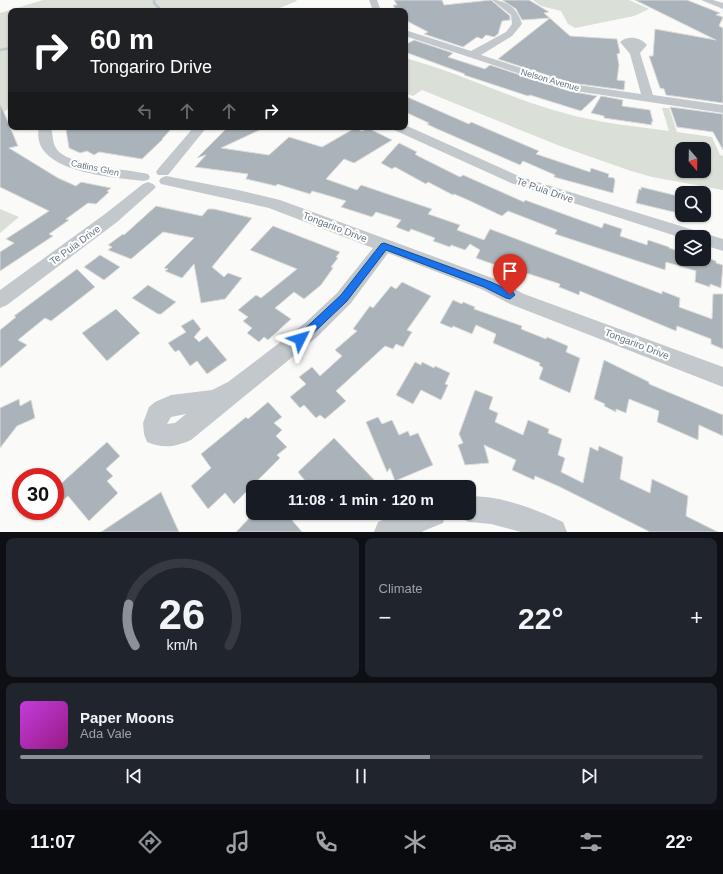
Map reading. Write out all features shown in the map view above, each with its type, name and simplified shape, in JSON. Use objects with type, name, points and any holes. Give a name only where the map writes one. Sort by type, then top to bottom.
[{"type":"street","points":[[471,56],[509,34],[517,24],[515,14],[496,0]]},
{"type":"street","points":[[705,0],[723,6]]},
{"type":"street","name":"Nelson Avenue","points":[[408,34],[569,87],[648,100],[723,109]]},
{"type":"street","points":[[635,53],[648,100]]},
{"type":"street","name":"Catlins Glen","points":[[45,130],[50,149],[60,159],[146,182]]},
{"type":"street","points":[[146,182],[156,186],[199,130]]},
{"type":"street","name":"Te Puia Drive","points":[[406,130],[516,180],[675,230]]},
{"type":"street","name":"Tongariro Drive","points":[[164,177],[274,204],[488,284],[517,299],[723,377]]},
{"type":"street","name":"Te Puia Drive","points":[[0,300],[111,218],[146,182]]},
{"type":"street","points":[[711,241],[723,245]]},
{"type":"street","points":[[234,390],[311,330],[344,298],[384,246]]},
{"type":"street","points":[[476,508],[483,508],[507,513],[529,520],[553,532]]},
{"type":"street","points":[[388,532],[416,520]]},
{"type":"shaded area","points":[[43,0],[297,1],[280,8],[17,8]]},
{"type":"shaded area","points":[[533,0],[629,0],[649,9],[634,16],[575,28],[568,24],[561,11],[541,6]]},
{"type":"shaded area","points":[[8,11],[8,109],[0,116],[0,13]]},
{"type":"shaded area","points":[[408,59],[544,107],[616,124],[669,131],[662,108],[669,108],[677,132],[712,137],[720,155],[723,156],[723,190],[711,188],[711,186],[701,186],[652,177],[628,170],[560,146],[422,90],[413,96],[408,94]]},
{"type":"shaded area","points":[[0,209],[19,217],[0,233]]},
{"type":"building","points":[[394,0],[442,0],[444,5],[491,0],[510,16],[510,20],[502,21],[498,34],[494,37],[486,35],[482,39],[477,37],[463,47],[424,34],[428,32],[408,22],[408,8],[394,8],[393,5],[397,5]]},
{"type":"building","points":[[502,0],[529,0],[549,12],[544,13],[550,18],[522,20],[516,9]]},
{"type":"building","points":[[635,0],[687,0],[720,13],[716,15],[723,17],[719,26],[723,28],[723,103],[666,95],[664,89],[660,88],[649,56],[653,56],[655,29],[716,40]]},
{"type":"building","points":[[550,18],[570,36],[617,39],[620,53],[617,54],[619,65],[617,80],[625,81],[624,90],[571,83],[498,59]]},
{"type":"building","points":[[414,40],[453,53],[448,57],[485,69],[490,65],[569,91],[597,96],[581,111],[530,95],[528,96],[464,75],[465,74],[408,53],[408,43]]},
{"type":"building","points":[[601,96],[623,100],[622,106],[650,110],[653,122],[651,122],[652,125],[604,118],[604,116],[591,113]]},
{"type":"building","points":[[408,97],[469,124],[471,122],[539,151],[536,154],[590,172],[591,168],[609,174],[608,177],[614,178],[615,181],[613,193],[554,177],[555,175],[523,161],[520,165],[427,124],[429,123],[408,113]]},
{"type":"building","points":[[0,103],[8,122],[8,130],[11,130],[18,146],[9,148],[58,178],[76,186],[81,182],[111,188],[107,191],[109,192],[96,204],[88,203],[66,219],[69,220],[49,234],[53,236],[0,271],[0,252],[14,243],[6,239],[49,211],[0,187]]},
{"type":"building","points":[[670,107],[723,114],[723,150],[713,132],[677,127]]},
{"type":"building","points":[[66,130],[170,130],[142,159],[99,152],[94,155],[87,151],[80,153],[69,148]]},
{"type":"building","points":[[225,130],[260,130],[221,148],[269,155],[289,137],[322,147],[352,130],[372,130],[392,140],[354,163],[344,159],[326,179],[357,190],[361,185],[432,209],[428,214],[460,225],[457,230],[484,240],[490,229],[662,294],[662,291],[680,298],[679,307],[712,319],[713,294],[723,294],[723,349],[711,344],[711,339],[677,326],[676,331],[580,291],[579,295],[559,287],[560,284],[505,266],[504,268],[476,258],[480,250],[470,244],[465,250],[451,245],[450,247],[433,241],[435,238],[411,229],[409,232],[396,227],[401,220],[376,212],[372,217],[341,207],[346,201],[312,191],[310,194],[277,184],[276,186],[246,179],[248,174],[195,167],[206,155],[197,158]]},
{"type":"building","points":[[399,143],[417,152],[415,154],[418,156],[460,177],[463,175],[524,202],[525,200],[602,228],[604,223],[622,229],[620,236],[647,245],[648,240],[669,247],[675,250],[675,265],[666,262],[665,270],[555,234],[557,230],[508,211],[502,216],[454,194],[453,195],[428,182],[426,184],[395,167],[392,169],[381,163]]},
{"type":"building","points":[[641,187],[675,195],[675,212],[636,203],[639,189],[641,190]]},
{"type":"building","points":[[156,206],[202,216],[208,209],[214,209],[252,218],[212,267],[224,277],[228,273],[242,278],[225,299],[201,303],[194,264],[182,278],[165,271],[168,269],[164,268],[194,238],[163,232],[131,259],[108,250],[112,247],[108,245],[123,234],[124,235]]},
{"type":"building","points":[[273,226],[340,252],[336,257],[338,258],[331,267],[333,268],[321,285],[304,299],[294,292],[275,308],[291,319],[268,340],[264,337],[259,342],[247,333],[252,328],[243,321],[248,317],[238,310],[256,295],[261,298],[297,269],[250,250]]},
{"type":"building","points":[[100,255],[120,267],[104,280],[84,267]]},
{"type":"building","points":[[711,259],[723,265],[721,288],[710,284],[710,287],[695,282],[696,271],[679,266],[711,266]]},
{"type":"building","points":[[77,269],[95,287],[51,321],[45,318],[18,340],[27,345],[0,368],[0,330],[16,317],[14,316]]},
{"type":"building","points":[[402,282],[431,296],[407,330],[412,332],[403,347],[396,344],[393,349],[385,346],[336,391],[346,401],[325,419],[320,415],[316,418],[304,405],[300,408],[290,397],[306,384],[299,377],[312,367],[320,376],[342,356],[335,350],[357,331],[353,329],[370,306],[373,308],[391,286],[396,289]]},
{"type":"building","points":[[148,285],[176,302],[161,314],[158,314],[132,298]]},
{"type":"building","points":[[453,300],[462,304],[463,302],[475,307],[474,309],[522,326],[521,329],[546,339],[547,337],[568,346],[566,352],[580,358],[570,393],[539,379],[543,368],[539,365],[540,363],[493,343],[496,334],[476,325],[472,334],[453,326],[452,328],[440,323]]},
{"type":"building","points":[[116,309],[140,333],[107,361],[82,333]]},
{"type":"building","points":[[193,319],[201,329],[194,337],[199,342],[207,336],[227,360],[207,374],[197,361],[190,366],[179,350],[175,352],[168,343],[186,332],[181,326]]},
{"type":"building","points":[[604,360],[649,382],[649,384],[723,415],[723,436],[699,425],[698,440],[657,422],[659,411],[629,399],[626,413],[616,409],[616,412],[604,406],[605,404],[594,399]]},
{"type":"building","points":[[415,362],[421,365],[422,362],[434,368],[435,366],[450,373],[445,384],[448,385],[441,400],[421,390],[413,404],[396,395]]},
{"type":"building","points":[[475,390],[493,397],[489,409],[498,413],[495,422],[523,435],[528,420],[549,429],[548,433],[562,439],[558,455],[565,458],[561,472],[583,483],[590,447],[598,451],[599,446],[623,457],[620,479],[650,493],[652,479],[688,496],[686,516],[718,532],[650,532],[558,486],[535,476],[534,480],[512,470],[516,460],[484,445],[489,463],[465,465],[458,445],[463,443],[459,434]]},
{"type":"building","points":[[19,399],[20,406],[31,400],[35,418],[17,426],[0,448],[0,408]]},
{"type":"building","points":[[268,402],[282,417],[274,423],[282,430],[276,436],[287,447],[277,455],[280,458],[258,480],[246,480],[246,492],[234,504],[225,493],[208,509],[191,486],[211,468],[201,454],[246,417],[248,419]]},
{"type":"building","points":[[378,417],[382,424],[392,420],[399,435],[408,431],[410,436],[418,433],[433,465],[395,480],[390,468],[387,472],[366,422]]},
{"type":"building","points":[[334,438],[374,480],[304,480],[298,472]]},
{"type":"building","points":[[107,442],[120,456],[106,469],[113,476],[107,481],[118,493],[89,521],[68,496],[64,499],[64,481]]},
{"type":"building","points":[[161,492],[179,532],[101,532]]},
{"type":"building","points":[[247,520],[292,520],[302,532],[236,532]]},
{"type":"waterway","points":[[154,0],[154,3],[159,8]]},
{"type":"waterway","points":[[0,50],[8,49]]},
{"type":"route","points":[[300,339],[344,298],[384,246],[488,284],[510,295]]}]
